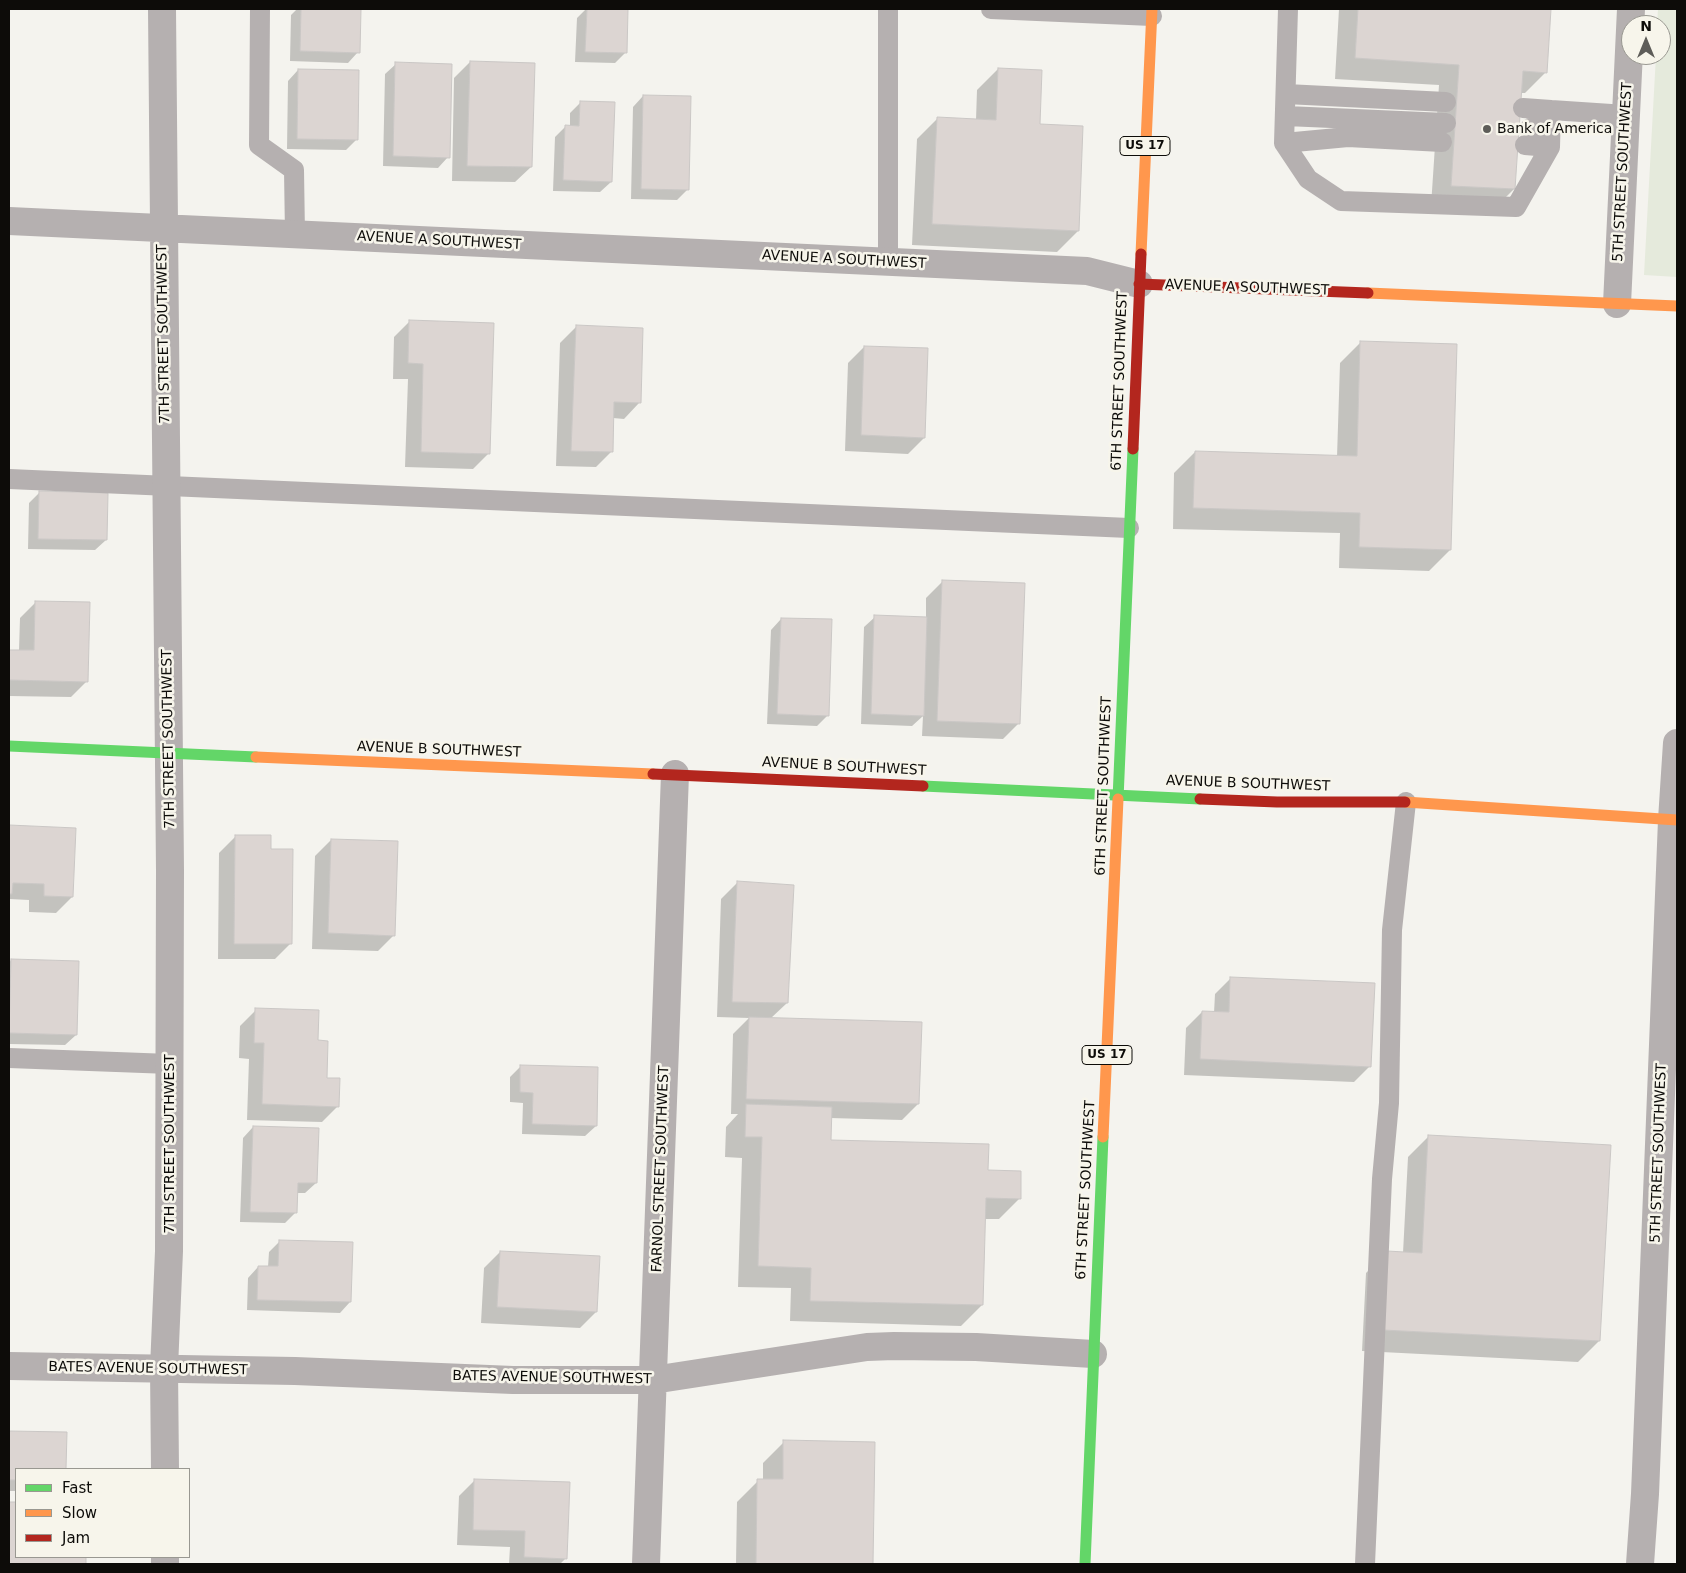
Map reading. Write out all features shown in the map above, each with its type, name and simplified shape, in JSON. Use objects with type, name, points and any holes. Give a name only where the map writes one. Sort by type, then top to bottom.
[{"type":"main road","name":"6TH STREET SOUTHWEST","points":[[1085,1564],[1152,12]]},
{"type":"main road","name":"AVENUE A SOUTHWEST","points":[[1139,284],[1677,306]]},
{"type":"main road","name":"AVENUE B SOUTHWEST","points":[[9,746],[1277,802],[1406,802],[1675,820]]},
{"type":"street","name":"7TH STREET SOUTHWEST","points":[[162,9],[170,1064],[170,1251],[164,1368],[165,1468]]},
{"type":"street","name":"5TH STREET SOUTHWEST","points":[[1617,304],[1631,9]]},
{"type":"street","name":"AVENUE A SOUTHWEST","points":[[9,221],[1087,271],[1139,284]]},
{"type":"street","name":"5TH STREET SOUTHWEST","points":[[1640,1564],[1645,1494],[1677,743]]},
{"type":"street","name":"FARNOL STREET SOUTHWEST","points":[[646,1564],[675,774]]},
{"type":"street","name":"BATES AVENUE SOUTHWEST","points":[[9,1366],[295,1371],[513,1380],[653,1380],[867,1347],[976,1347],[1093,1354]]},
{"type":"lane","points":[[260,9],[259,145],[294,170],[295,235]]},
{"type":"lane","points":[[888,9],[888,263]]},
{"type":"lane","points":[[991,9],[1152,12]]},
{"type":"lane","points":[[1288,9],[1284,143],[1308,179],[1341,201],[1516,207],[1551,128]]},
{"type":"lane","points":[[1286,94],[1446,102]]},
{"type":"lane","points":[[1523,108],[1551,128]]},
{"type":"lane","points":[[1527,137],[1551,128],[1626,115]]},
{"type":"lane","points":[[1284,143],[1348,137],[1444,132],[1286,116]]},
{"type":"lane","points":[[9,479],[124,485],[166,484],[1130,528]]},
{"type":"lane","points":[[1365,1564],[1382,1179],[1389,1103],[1392,930],[1406,802]]},
{"type":"lane","points":[[9,1058],[170,1064]]},
{"type":"shaded area","points":[[1658,9],[1677,9],[1677,277],[1644,275],[1655,65],[1671,65],[1671,15],[1658,15]]},
{"type":"building","points":[[301,9],[361,9],[360,53],[300,51]]},
{"type":"building","points":[[587,9],[628,9],[627,53],[585,52]]},
{"type":"building","name":"Bank of America","points":[[1358,9],[1551,9],[1547,73],[1523,71],[1515,189],[1451,186],[1459,65],[1355,58]]},
{"type":"building","points":[[470,61],[535,63],[532,167],[467,166]]},
{"type":"building","points":[[395,62],[452,64],[450,158],[393,156]]},
{"type":"building","points":[[998,68],[1042,70],[1040,124],[1083,126],[1079,231],[932,224],[937,117],[996,120]]},
{"type":"building","points":[[298,69],[359,70],[358,140],[297,139]]},
{"type":"building","points":[[643,95],[691,96],[689,190],[641,189]]},
{"type":"building","points":[[580,101],[615,102],[612,182],[563,180],[565,125],[579,126]]},
{"type":"building","points":[[409,320],[494,323],[490,454],[421,452],[423,364],[408,363]]},
{"type":"building","points":[[576,325],[643,328],[641,403],[614,402],[613,452],[571,451]]},
{"type":"building","points":[[1360,341],[1457,344],[1451,550],[1359,547],[1360,513],[1193,508],[1195,451],[1357,456]]},
{"type":"building","points":[[864,346],[928,348],[925,438],[861,435]]},
{"type":"building","points":[[39,491],[108,493],[107,540],[38,539]]},
{"type":"building","points":[[942,580],[1025,583],[1020,724],[937,721]]},
{"type":"building","points":[[35,601],[90,602],[88,682],[9,680],[9,650],[34,650]]},
{"type":"building","points":[[874,615],[927,617],[924,716],[871,714]]},
{"type":"building","points":[[781,618],[832,619],[829,716],[777,714]]},
{"type":"building","points":[[9,825],[76,828],[73,897],[44,896],[44,884],[13,883],[12,894],[9,894]]},
{"type":"building","points":[[235,835],[271,835],[271,849],[293,849],[292,944],[234,944]]},
{"type":"building","points":[[331,839],[398,841],[395,936],[328,933]]},
{"type":"building","points":[[737,881],[794,885],[788,1003],[732,1002]]},
{"type":"building","points":[[11,959],[79,961],[77,1035],[9,1033]]},
{"type":"building","points":[[1230,977],[1375,983],[1371,1067],[1200,1059],[1202,1011],[1229,1012]]},
{"type":"building","points":[[255,1008],[319,1010],[318,1040],[328,1041],[327,1078],[340,1078],[339,1107],[262,1104],[264,1043],[254,1043]]},
{"type":"building","points":[[749,1017],[922,1022],[919,1104],[746,1099]]},
{"type":"building","points":[[520,1065],[598,1067],[597,1126],[532,1124],[533,1093],[520,1092]]},
{"type":"building","points":[[746,1104],[832,1107],[831,1140],[989,1144],[988,1170],[1021,1171],[1021,1199],[986,1198],[983,1305],[810,1301],[811,1268],[758,1266],[762,1137],[745,1137]]},
{"type":"building","points":[[253,1126],[319,1128],[317,1183],[298,1183],[297,1213],[250,1212]]},
{"type":"building","points":[[1428,1135],[1611,1145],[1600,1341],[1383,1330],[1387,1251],[1422,1253]]},
{"type":"building","points":[[279,1240],[353,1242],[351,1302],[257,1300],[258,1266],[278,1266]]},
{"type":"building","points":[[500,1251],[600,1256],[597,1312],[497,1307]]},
{"type":"building","points":[[9,1431],[67,1432],[66,1468],[15,1468],[15,1480],[9,1480]]},
{"type":"building","points":[[783,1440],[875,1442],[873,1564],[756,1564],[757,1479],[783,1479]]},
{"type":"building","points":[[474,1479],[570,1482],[567,1559],[524,1557],[525,1531],[473,1530]]},
{"type":"building","points":[[9,1502],[15,1502],[15,1558],[86,1558],[86,1564],[9,1564]]},
{"type":"traffic: fast","points":[[1118,799],[1133,449]]},
{"type":"traffic: fast","points":[[9,746],[256,757]]},
{"type":"traffic: fast","points":[[923,786],[1200,799]]},
{"type":"traffic: fast","points":[[1085,1564],[1103,1137]]},
{"type":"traffic: slow","points":[[1141,254],[1152,9]]},
{"type":"traffic: slow","points":[[1368,293],[1677,306]]},
{"type":"traffic: slow","points":[[256,757],[653,774]]},
{"type":"traffic: slow","points":[[1103,1137],[1118,799]]},
{"type":"traffic: slow","points":[[1405,802],[1677,820]]},
{"type":"traffic: jam","points":[[1133,449],[1141,254]]},
{"type":"traffic: jam","points":[[1139,284],[1368,293]]},
{"type":"traffic: jam","points":[[653,774],[923,786]]},
{"type":"traffic: jam","points":[[1200,799],[1277,802],[1405,802]]},
{"type":"place","name":"Bank of America","points":[[1487,129]]}]
